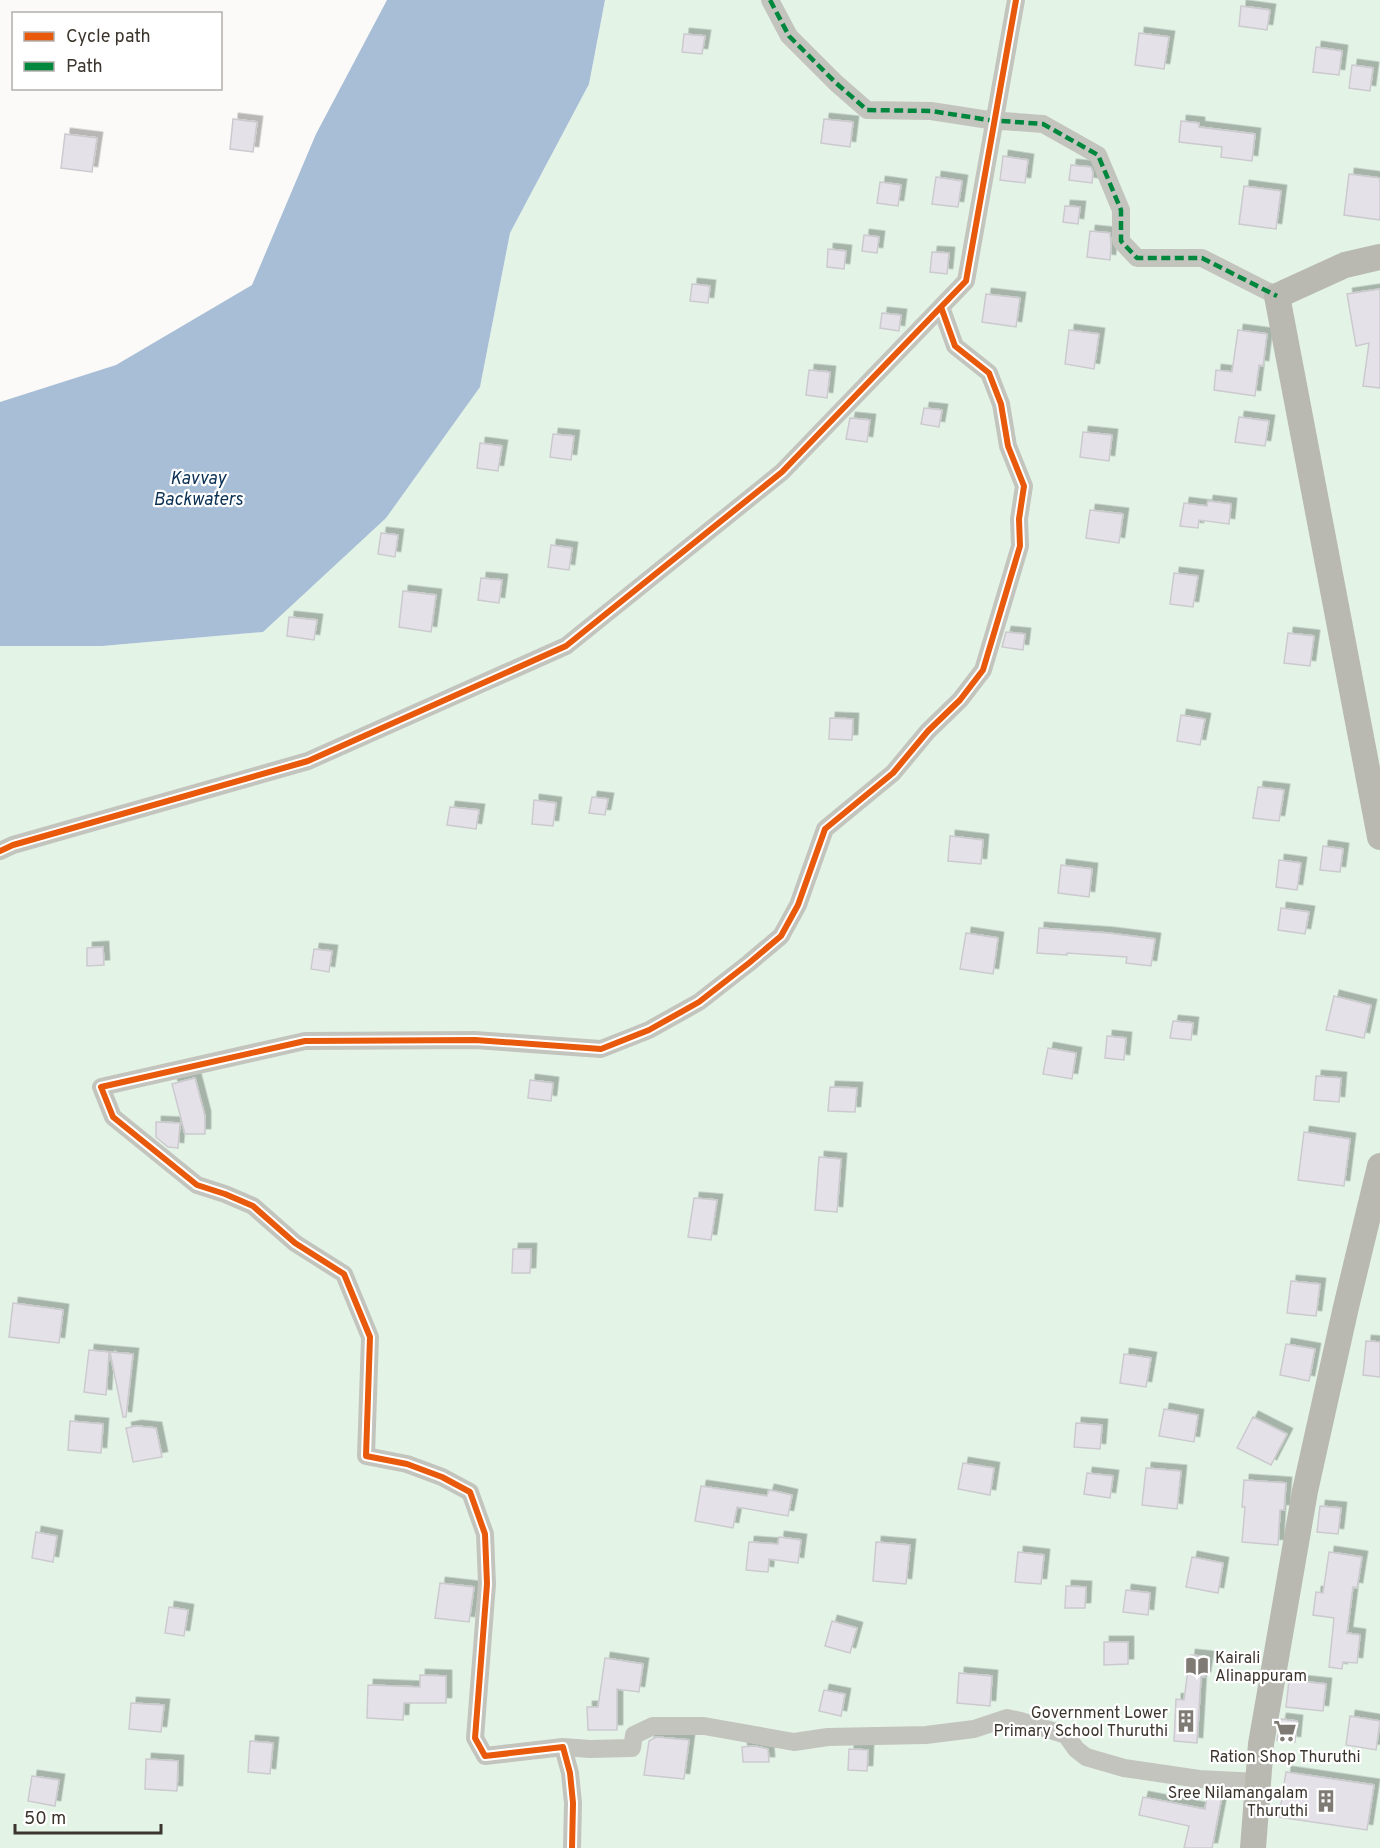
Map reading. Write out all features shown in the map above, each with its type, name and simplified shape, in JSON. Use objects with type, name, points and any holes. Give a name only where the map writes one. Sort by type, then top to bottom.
[{"type":"main road","points":[[1380,256],[1345,265],[1277,296],[1380,837]]},
{"type":"main road","points":[[1253,1848],[1261,1744],[1305,1491],[1380,1166]]},
{"type":"street","points":[[770,0],[789,36],[867,110],[931,111],[1043,124],[1098,155],[1121,210],[1122,241],[1137,258],[1202,258],[1277,296]]},
{"type":"street","points":[[0,851],[13,845],[308,761],[566,646],[782,472],[966,281],[1016,0]]},
{"type":"street","points":[[941,307],[955,346],[989,373],[1001,404],[1008,446],[1024,486],[1019,519],[1020,546],[983,670],[960,700],[928,731],[892,773],[825,829],[798,905],[781,936],[699,1002],[650,1030],[601,1049],[475,1040],[305,1041],[101,1087],[114,1117],[190,1180],[197,1185],[253,1206],[295,1244],[344,1274],[370,1337],[366,1456],[407,1464],[470,1492],[484,1534],[487,1584],[475,1738],[485,1756],[563,1748],[632,1748],[634,1735],[653,1726],[704,1726],[794,1742],[828,1737],[926,1735],[974,1729],[1007,1718],[1065,1735],[1086,1758],[1124,1768],[1198,1779],[1258,1782]]},
{"type":"street","points":[[563,1748],[570,1773],[573,1803],[572,1848]]},
{"type":"green space","points":[[605,0],[1380,0],[1380,1848],[0,1848],[0,646],[102,646],[263,632],[480,387],[510,233],[589,84]]},
{"type":"water","name":"Kavvay Backwaters","points":[[387,0],[605,0],[589,84],[510,233],[480,387],[386,518],[263,632],[102,646],[0,646],[0,402],[116,365],[252,285],[316,134]]},
{"type":"building","points":[[1241,6],[1270,10],[1267,30],[1239,26]]},
{"type":"building","points":[[1139,33],[1169,37],[1164,69],[1135,65]]},
{"type":"building","points":[[684,34],[705,36],[702,54],[682,52]]},
{"type":"building","points":[[1316,47],[1342,51],[1339,75],[1313,72]]},
{"type":"building","points":[[1352,65],[1373,68],[1370,91],[1349,88]]},
{"type":"building","points":[[233,119],[257,122],[253,152],[230,149]]},
{"type":"building","points":[[824,119],[853,122],[850,147],[821,143]]},
{"type":"building","points":[[1181,121],[1199,123],[1199,127],[1255,134],[1252,161],[1221,157],[1222,147],[1179,142]]},
{"type":"building","points":[[65,134],[97,138],[92,172],[61,168]]},
{"type":"building","points":[[1003,156],[1028,160],[1025,183],[1000,180]]},
{"type":"building","points":[[1071,165],[1091,167],[1092,183],[1069,180]]},
{"type":"building","points":[[1349,174],[1380,178],[1380,220],[1344,215]]},
{"type":"building","points":[[936,177],[962,181],[958,207],[932,204]]},
{"type":"building","points":[[880,182],[901,185],[898,206],[877,203]]},
{"type":"building","points":[[1244,186],[1281,191],[1276,229],[1239,224]]},
{"type":"building","points":[[1065,206],[1080,207],[1078,224],[1063,222]]},
{"type":"building","points":[[1090,231],[1110,233],[1110,260],[1087,257]]},
{"type":"building","points":[[864,235],[879,237],[877,253],[862,251]]},
{"type":"building","points":[[828,249],[846,251],[844,269],[827,267]]},
{"type":"building","points":[[932,252],[949,253],[947,274],[930,272]]},
{"type":"building","points":[[692,284],[710,286],[708,303],[690,301]]},
{"type":"building","points":[[1380,289],[1380,388],[1363,386],[1369,343],[1356,346],[1347,294]]},
{"type":"building","points":[[986,294],[1020,298],[1016,327],[982,322]]},
{"type":"building","points":[[882,313],[901,315],[899,331],[880,328]]},
{"type":"building","points":[[1069,330],[1099,334],[1094,369],[1065,364]]},
{"type":"building","points":[[1238,330],[1267,334],[1263,366],[1259,365],[1255,396],[1214,390],[1216,370],[1232,372]]},
{"type":"building","points":[[809,370],[830,372],[827,398],[806,395]]},
{"type":"building","points":[[924,408],[942,410],[939,427],[921,424]]},
{"type":"building","points":[[1239,417],[1269,421],[1265,446],[1235,442]]},
{"type":"building","points":[[850,418],[870,420],[867,442],[846,439]]},
{"type":"building","points":[[1083,432],[1112,435],[1109,461],[1080,457]]},
{"type":"building","points":[[553,434],[574,436],[571,460],[550,457]]},
{"type":"building","points":[[480,443],[502,446],[498,471],[477,468]]},
{"type":"building","points":[[1208,501],[1231,504],[1229,524],[1199,520],[1198,528],[1180,526],[1184,503],[1207,506]]},
{"type":"building","points":[[1090,510],[1123,514],[1119,543],[1086,538]]},
{"type":"building","points":[[381,533],[398,535],[395,557],[378,554]]},
{"type":"building","points":[[551,545],[572,548],[569,570],[548,567]]},
{"type":"building","points":[[1174,573],[1198,576],[1193,607],[1170,604]]},
{"type":"building","points":[[481,578],[502,580],[499,603],[478,600]]},
{"type":"building","points":[[403,591],[436,595],[431,632],[399,627]]},
{"type":"building","points":[[289,617],[317,620],[314,640],[287,636]]},
{"type":"building","points":[[1006,632],[1025,634],[1023,650],[1002,647]]},
{"type":"building","points":[[1288,633],[1314,636],[1310,666],[1284,663]]},
{"type":"building","points":[[1181,715],[1205,719],[1200,745],[1177,741]]},
{"type":"building","points":[[830,718],[853,719],[852,740],[829,739]]},
{"type":"building","points":[[1258,787],[1284,790],[1279,821],[1253,818]]},
{"type":"building","points":[[592,797],[608,799],[605,815],[589,813]]},
{"type":"building","points":[[534,800],[556,803],[553,826],[532,824]]},
{"type":"building","points":[[450,807],[479,810],[476,829],[447,825]]},
{"type":"building","points":[[950,836],[983,840],[981,864],[948,861]]},
{"type":"building","points":[[1323,846],[1343,849],[1340,872],[1320,870]]},
{"type":"building","points":[[1279,860],[1301,863],[1297,890],[1276,887]]},
{"type":"building","points":[[1061,865],[1092,869],[1089,897],[1058,893]]},
{"type":"building","points":[[1281,908],[1309,912],[1305,934],[1278,930]]},
{"type":"building","points":[[1039,928],[1155,939],[1151,966],[1126,963],[1127,957],[1037,953]]},
{"type":"building","points":[[966,933],[998,938],[993,974],[960,969]]},
{"type":"building","points":[[103,947],[104,965],[87,966],[87,948]]},
{"type":"building","points":[[314,949],[332,951],[329,972],[311,969]]},
{"type":"building","points":[[1334,996],[1371,1005],[1364,1038],[1326,1030]]},
{"type":"building","points":[[1173,1021],[1193,1023],[1191,1040],[1170,1038]]},
{"type":"building","points":[[1107,1036],[1126,1038],[1124,1060],[1105,1058]]},
{"type":"building","points":[[1048,1048],[1076,1053],[1072,1079],[1043,1074]]},
{"type":"building","points":[[1316,1076],[1341,1078],[1339,1102],[1314,1100]]},
{"type":"building","points":[[195,1078],[205,1116],[205,1134],[185,1134],[172,1084]]},
{"type":"building","points":[[530,1080],[553,1083],[551,1101],[528,1098]]},
{"type":"building","points":[[830,1087],[857,1088],[855,1112],[828,1111]]},
{"type":"building","points":[[156,1122],[180,1123],[178,1148],[168,1147],[156,1137]]},
{"type":"building","points":[[1304,1132],[1350,1139],[1344,1186],[1298,1180]]},
{"type":"building","points":[[819,1157],[841,1159],[837,1212],[815,1210]]},
{"type":"building","points":[[694,1198],[717,1200],[711,1240],[688,1237]]},
{"type":"building","points":[[513,1249],[531,1249],[530,1273],[512,1273]]},
{"type":"building","points":[[1291,1281],[1320,1284],[1316,1316],[1287,1313]]},
{"type":"building","points":[[13,1303],[63,1310],[59,1343],[9,1337]]},
{"type":"building","points":[[1366,1341],[1380,1342],[1380,1377],[1363,1375]]},
{"type":"building","points":[[1286,1344],[1315,1349],[1309,1381],[1280,1375]]},
{"type":"building","points":[[89,1350],[109,1352],[106,1395],[84,1392]]},
{"type":"building","points":[[110,1352],[133,1354],[126,1417],[123,1417]]},
{"type":"building","points":[[1124,1354],[1151,1358],[1146,1387],[1120,1383]]},
{"type":"building","points":[[1164,1409],[1198,1415],[1194,1442],[1159,1436]]},
{"type":"building","points":[[1253,1417],[1287,1434],[1271,1465],[1237,1448]]},
{"type":"building","points":[[70,1421],[103,1424],[101,1453],[68,1450]]},
{"type":"building","points":[[1076,1423],[1102,1425],[1100,1449],[1074,1447]]},
{"type":"building","points":[[136,1426],[156,1428],[162,1457],[133,1462],[126,1428]]},
{"type":"building","points":[[963,1463],[994,1468],[990,1495],[958,1489]]},
{"type":"building","points":[[1146,1468],[1181,1471],[1177,1509],[1142,1505]]},
{"type":"building","points":[[1087,1473],[1113,1476],[1110,1498],[1084,1494]]},
{"type":"building","points":[[1244,1480],[1286,1483],[1284,1510],[1280,1510],[1278,1545],[1242,1542],[1245,1507],[1242,1507]]},
{"type":"building","points":[[701,1486],[767,1496],[769,1490],[792,1495],[788,1516],[737,1507],[733,1528],[695,1521]]},
{"type":"building","points":[[1320,1506],[1341,1508],[1338,1534],[1317,1532]]},
{"type":"building","points":[[36,1532],[57,1536],[53,1562],[32,1558]]},
{"type":"building","points":[[779,1537],[801,1540],[798,1563],[769,1559],[768,1572],[746,1570],[749,1542],[778,1544]]},
{"type":"building","points":[[876,1542],[910,1545],[906,1584],[873,1581]]},
{"type":"building","points":[[1018,1552],[1044,1555],[1041,1584],[1015,1582]]},
{"type":"building","points":[[1329,1552],[1362,1557],[1357,1588],[1353,1587],[1347,1633],[1360,1635],[1357,1663],[1343,1662],[1342,1669],[1329,1667],[1334,1618],[1313,1615],[1316,1592],[1323,1593]]},
{"type":"building","points":[[1192,1557],[1223,1563],[1218,1593],[1186,1587]]},
{"type":"building","points":[[440,1583],[474,1587],[469,1622],[435,1618]]},
{"type":"building","points":[[1066,1586],[1086,1587],[1085,1608],[1065,1608]]},
{"type":"building","points":[[1126,1590],[1150,1593],[1148,1615],[1123,1612]]},
{"type":"building","points":[[169,1607],[188,1610],[184,1636],[165,1633]]},
{"type":"building","points":[[832,1621],[857,1628],[850,1653],[825,1646]]},
{"type":"building","points":[[1104,1642],[1128,1642],[1128,1664],[1104,1665]]},
{"type":"building","points":[[1190,1655],[1208,1657],[1205,1677],[1201,1676],[1197,1743],[1174,1741],[1176,1699],[1184,1700]]},
{"type":"building","points":[[605,1658],[643,1664],[639,1692],[617,1689],[617,1730],[588,1730],[587,1707],[598,1707]]},
{"type":"building","points":[[959,1673],[992,1676],[990,1706],[957,1703]]},
{"type":"building","points":[[420,1675],[446,1676],[446,1703],[404,1703],[403,1720],[367,1718],[368,1685],[420,1687]]},
{"type":"building","points":[[1289,1680],[1326,1684],[1323,1711],[1286,1707]]},
{"type":"building","points":[[824,1690],[845,1694],[841,1716],[819,1711]]},
{"type":"building","points":[[131,1703],[164,1705],[161,1732],[129,1729]]},
{"type":"building","points":[[1350,1716],[1380,1721],[1376,1750],[1346,1745]]},
{"type":"building","name":"Ration Shop Thuruthi","points":[[1281,1719],[1297,1721],[1295,1742],[1277,1740]]},
{"type":"building","points":[[656,1737],[689,1740],[684,1779],[644,1775],[649,1741]]},
{"type":"building","points":[[250,1741],[273,1743],[270,1774],[248,1772]]},
{"type":"building","points":[[755,1746],[768,1749],[769,1762],[743,1762],[742,1747]]},
{"type":"building","points":[[849,1749],[868,1750],[867,1771],[848,1770]]},
{"type":"building","points":[[146,1759],[178,1761],[177,1791],[145,1789]]},
{"type":"building","name":"Sree Nilamangalam Thuruthi","points":[[1286,1772],[1374,1785],[1367,1830],[1279,1817]]},
{"type":"building","points":[[32,1776],[59,1780],[55,1806],[28,1801]]},
{"type":"building","points":[[1208,1791],[1223,1791],[1212,1848],[1184,1848],[1189,1826],[1139,1815],[1143,1797],[1205,1809]]},
{"type":"marked path","points":[[770,0],[789,36],[867,110],[931,111],[989,120],[1043,124],[1098,155],[1121,210],[1121,241],[1137,258],[1202,258],[1277,296]]},
{"type":"cycle path","points":[[0,851],[13,845],[308,761],[566,646],[782,472],[966,281],[1016,0]]},
{"type":"cycle path","points":[[572,1848],[573,1803],[570,1773],[563,1747],[485,1756],[475,1738],[487,1584],[485,1534],[470,1492],[442,1477],[407,1464],[366,1456],[370,1337],[344,1274],[295,1243],[253,1206],[197,1185],[113,1117],[101,1087],[305,1041],[475,1040],[601,1049],[649,1030],[699,1002],[781,936],[798,905],[825,829],[893,773],[928,731],[960,700],[983,670],[1020,546],[1019,519],[1024,486],[1008,446],[1001,404],[989,373],[955,346],[941,307]]},
{"type":"place","name":"Kairali Alinappuram","points":[[1197,1666]]},
{"type":"place","name":"Government Lower Primary School Thuruthi","points":[[1186,1721]]},
{"type":"place","name":"Ration Shop Thuruthi","points":[[1285,1731]]},
{"type":"place","name":"Sree Nilamangalam Thuruthi","points":[[1326,1801]]}]
